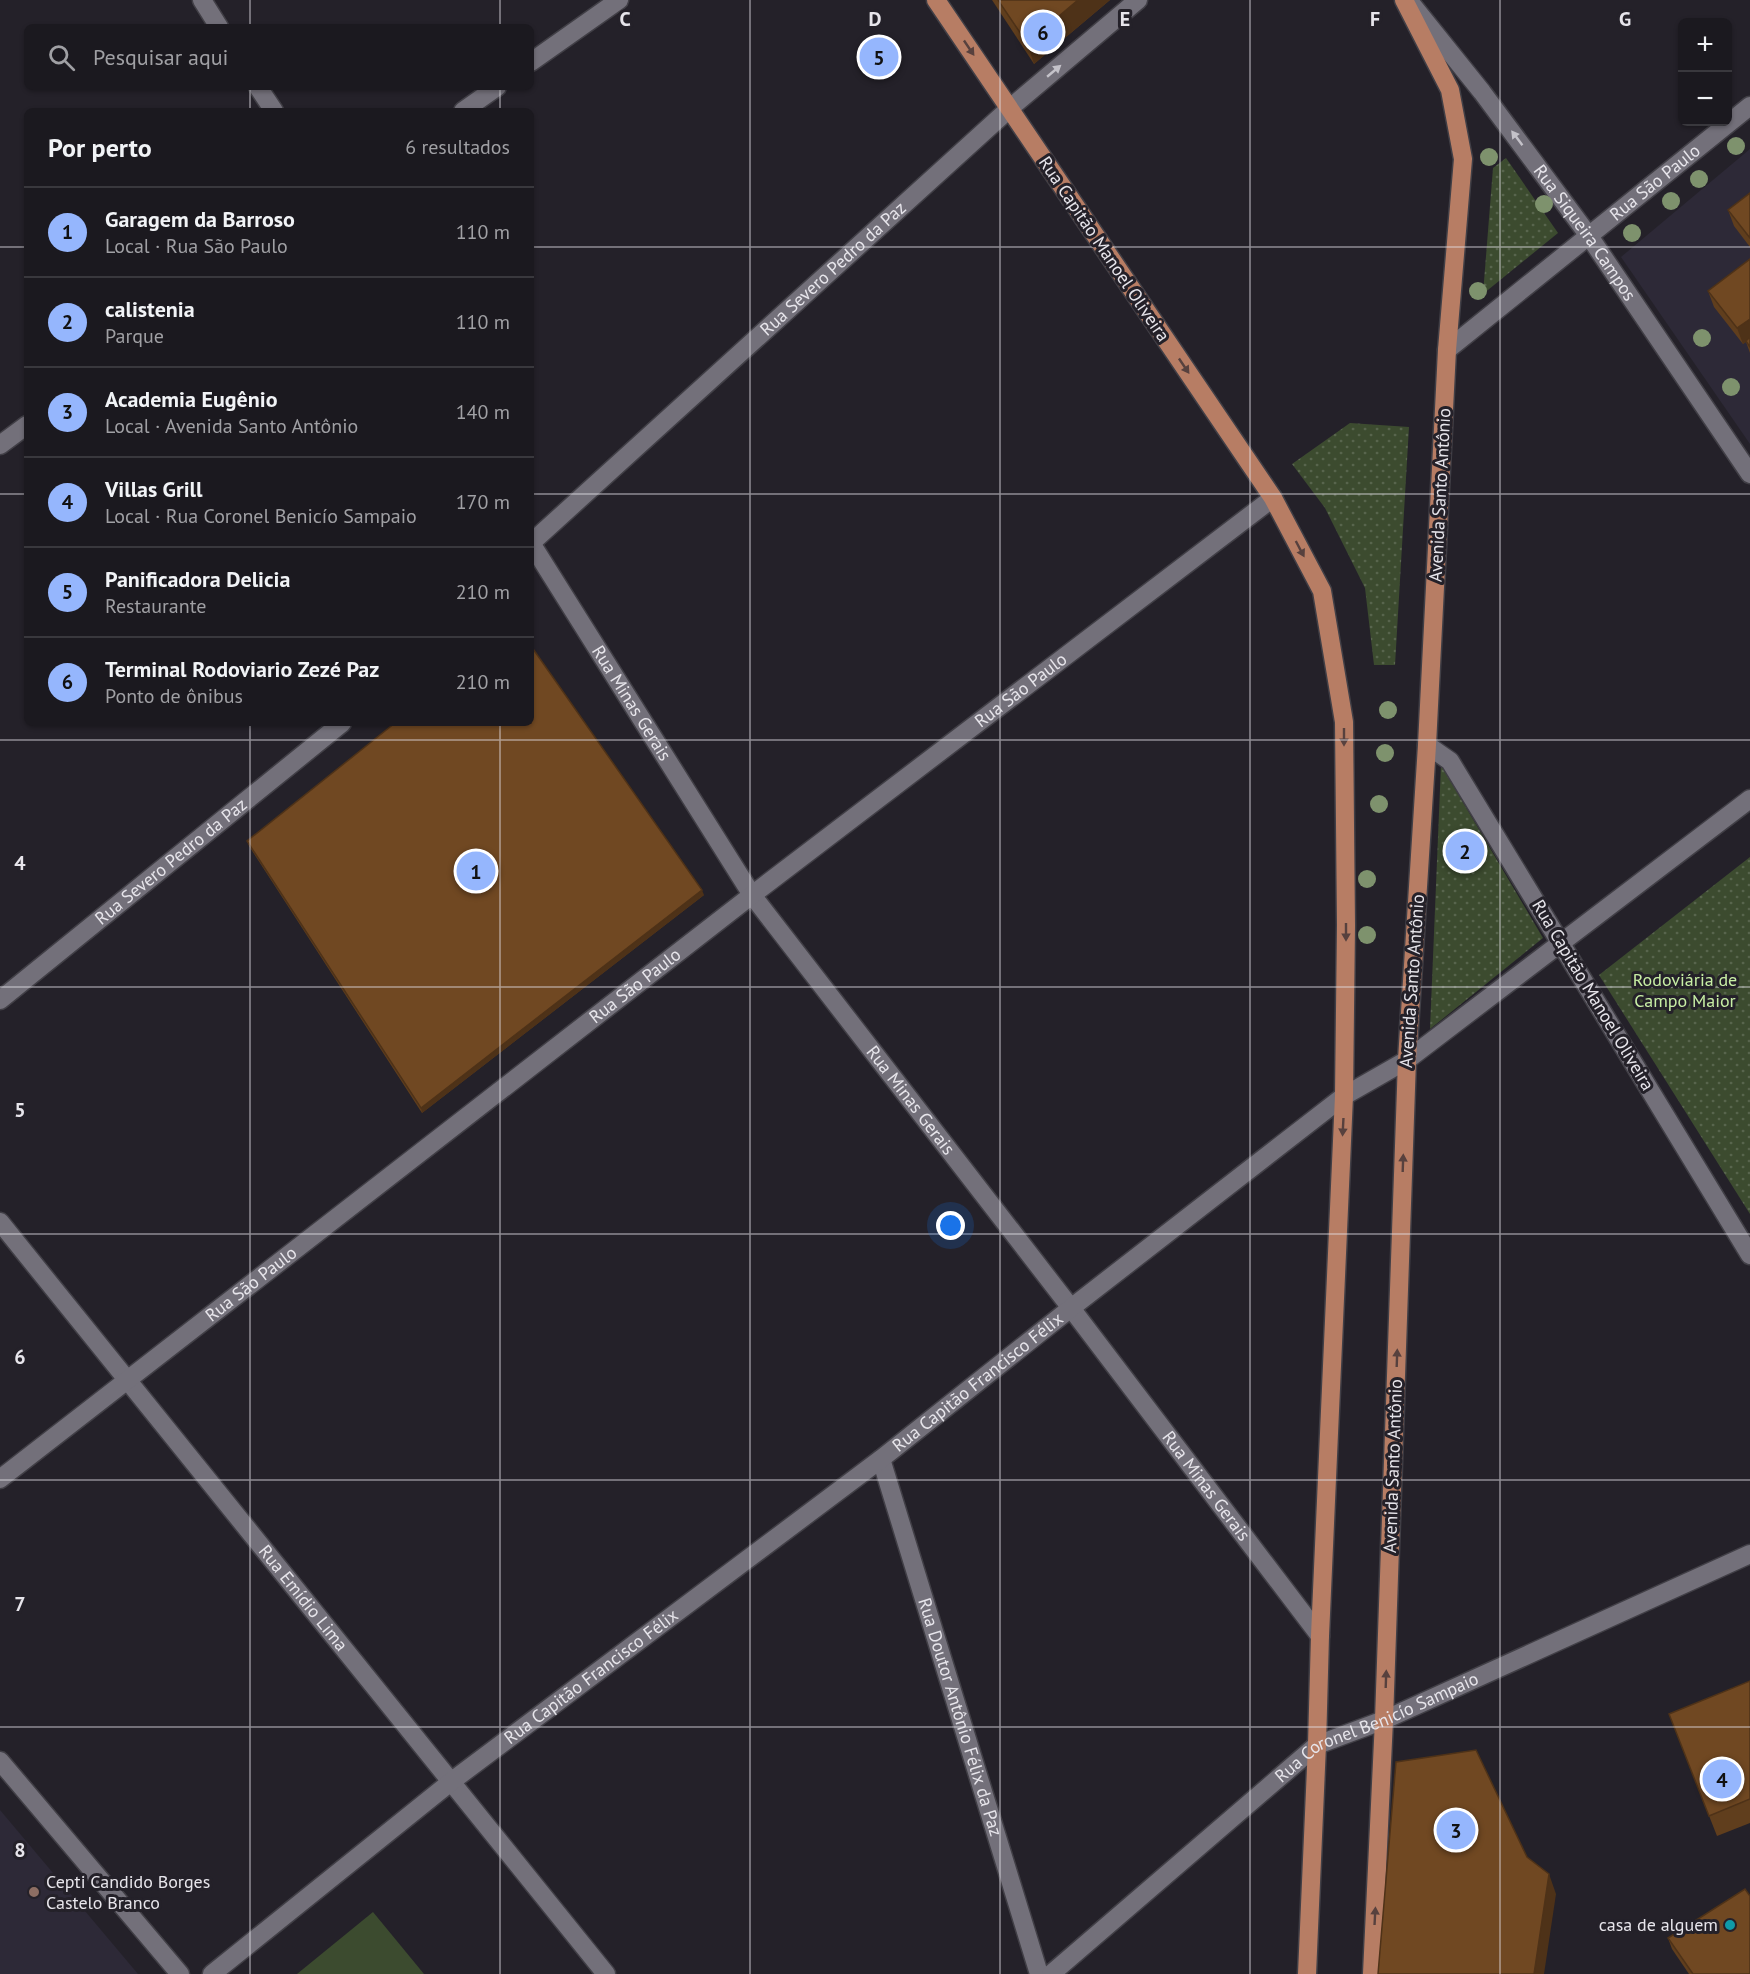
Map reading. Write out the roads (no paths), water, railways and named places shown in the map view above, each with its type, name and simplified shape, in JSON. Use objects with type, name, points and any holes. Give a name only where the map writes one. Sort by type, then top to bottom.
[{"type":"main road","name":"Rua Capitão Manoel Oliveira","points":[[936,0],[1273,498]]},
{"type":"main road","name":"Avenida Santo Antônio","points":[[1372,1974],[1384,1720],[1407,1060],[1427,745],[1447,350],[1463,159],[1450,90],[1406,0]]},
{"type":"main road","points":[[1273,498],[1322,591],[1344,722],[1346,936],[1344,1096],[1307,1974]]},
{"type":"street","points":[[202,0],[217,24]]},
{"type":"street","points":[[534,61],[619,0]]},
{"type":"street","name":"Rua Severo Pedro da Paz","points":[[534,540],[1009,109],[1138,0]]},
{"type":"street","name":"Rua Siqueira Campos","points":[[1406,0],[1482,92],[1589,236],[1750,474]]},
{"type":"street","points":[[260,90],[271,108]]},
{"type":"street","points":[[467,108],[492,90]]},
{"type":"street","name":"Rua São Paulo","points":[[1447,350],[1750,106]]},
{"type":"street","points":[[0,445],[24,427]]},
{"type":"street","name":"Rua São Paulo","points":[[0,1479],[752,895],[1273,498]]},
{"type":"street","name":"Rua Minas Gerais","points":[[534,548],[752,895],[1071,1308],[1320,1636]]},
{"type":"street","name":"Rua Severo Pedro da Paz","points":[[0,1000],[338,726]]},
{"type":"street","name":"Rua Capitão Manoel Oliveira","points":[[1427,745],[1450,761],[1750,1255]]},
{"type":"street","name":"Rua Capitão Francisco Félix","points":[[212,1974],[452,1781],[880,1459],[1344,1096],[1407,1060],[1750,799]]},
{"type":"street","name":"Rua Emídio Lima","points":[[0,1222],[606,1974]]},
{"type":"street","name":"Rua Doutor Antônio Félix da Paz","points":[[880,1459],[1040,1974]]},
{"type":"street","name":"Rua Coronel Benicío Sampaio","points":[[1051,1974],[1317,1745],[1384,1720],[1750,1554]]},
{"type":"street","points":[[0,1761],[180,1974]]},
{"type":"place","name":"Terminal Rodoviario Zezé Paz","points":[[1043,32]]},
{"type":"place","name":"Panificadora Delicia","points":[[879,57]]},
{"type":"place","name":"calistenia","points":[[1465,851]]},
{"type":"place","name":"Garagem da Barroso","points":[[476,871]]},
{"type":"place","name":"Villas Grill","points":[[1722,1779]]},
{"type":"place","name":"Academia Eugênio","points":[[1456,1830]]},
{"type":"place","name":"Cepti Candido Borges Castelo Branco","points":[[34,1892]]},
{"type":"place","name":"casa de alguem","points":[[1730,1925]]},
{"type":"park label","name":"Rodoviária de Campo Maior","points":[[1685,990]]}]
